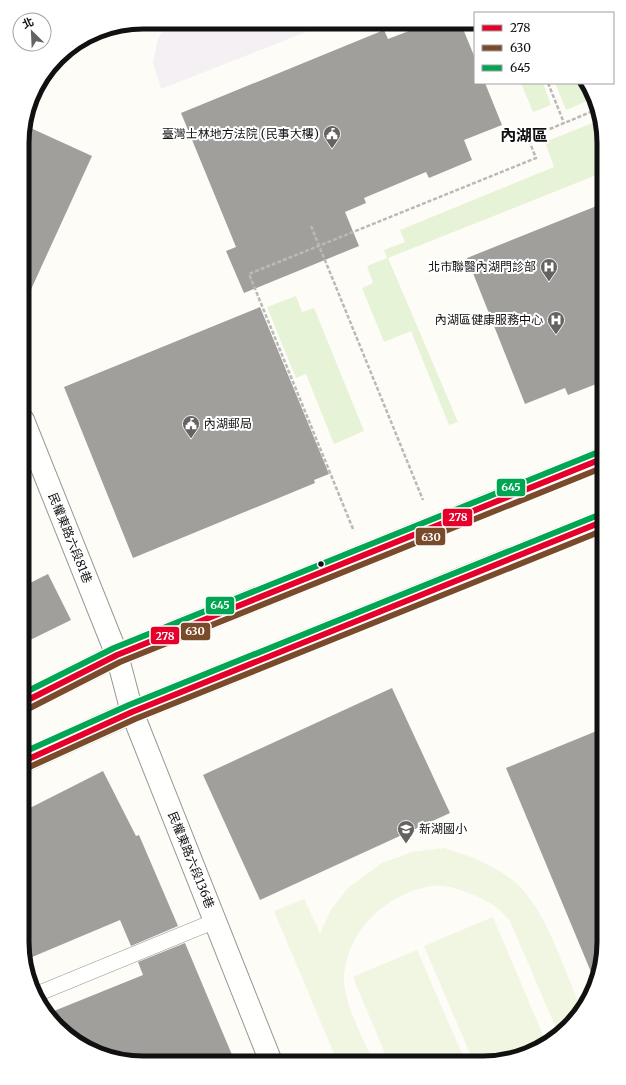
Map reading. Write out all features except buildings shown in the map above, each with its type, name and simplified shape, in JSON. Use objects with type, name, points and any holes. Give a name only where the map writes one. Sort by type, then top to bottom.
[{"type":"main road","points":[[29,699],[117,655],[597,461]]},
{"type":"main road","points":[[29,759],[132,712],[597,525]]},
{"type":"street","name":"民權東路六段81巷","points":[[29,435],[117,655]]},
{"type":"street","name":"民權東路六段136巷","points":[[117,655],[132,712],[269,1056]]},
{"type":"lane","points":[[41,992],[215,921]]},
{"type":"path","points":[[548,84],[564,123]]},
{"type":"path","points":[[364,555],[250,274],[536,158],[528,138],[593,111]]},
{"type":"path","points":[[311,226],[434,527]]},
{"type":"shaded area","points":[[164,29],[314,29],[161,89],[153,62],[158,39]]},
{"type":"green space","points":[[521,84],[543,84],[551,105],[533,112]]},
{"type":"green space","points":[[555,84],[581,84],[589,100],[566,110]]},
{"type":"green space","points":[[595,122],[597,143],[597,175],[388,258],[458,422],[449,425],[411,331],[384,342],[362,288],[373,283],[367,266],[387,258],[384,250],[405,242],[400,230],[554,167],[545,142]]},
{"type":"green space","points":[[296,296],[302,312],[314,308],[364,431],[334,444],[306,374],[296,378],[267,307]]},
{"type":"green space","points":[[444,848],[464,854],[501,872],[517,884],[527,895],[546,926],[579,1004],[564,1023],[557,1029],[510,921],[501,911],[495,906],[473,895],[447,887],[432,886],[415,890],[384,906],[360,931],[346,962],[344,980],[347,1000],[355,1022],[371,1056],[335,1056],[274,911],[304,899],[320,933],[331,910],[348,888],[382,863],[412,852]]},
{"type":"green space","points":[[493,917],[544,1038],[513,1052],[498,1055],[471,1056],[424,946]]},
{"type":"green space","points":[[417,950],[463,1056],[386,1056],[353,977]]},
{"type":"transit line","name":"645","points":[[29,690],[114,648],[597,453]]},
{"type":"transit line","name":"278","points":[[29,699],[117,655],[597,461]]},
{"type":"transit line","name":"630","points":[[29,708],[120,662],[597,470]]},
{"type":"transit line","name":"645","points":[[29,750],[129,705],[597,516]]},
{"type":"transit line","name":"278","points":[[29,759],[132,712],[597,524]]},
{"type":"transit line","name":"630","points":[[29,767],[135,719],[597,533]]},
{"type":"place","name":"臺灣士林地方法院 (民事大樓)","points":[[332,149]]},
{"type":"place","name":"北市聯醫內湖門診部","points":[[549,282]]},
{"type":"place","name":"內湖區健康服務中心","points":[[556,335]]},
{"type":"place","name":"內湖郵局","points":[[191,439]]},
{"type":"place","name":"新湖國小","points":[[406,844]]},
{"type":"district","name":"內湖區","points":[[524,135]]}]
